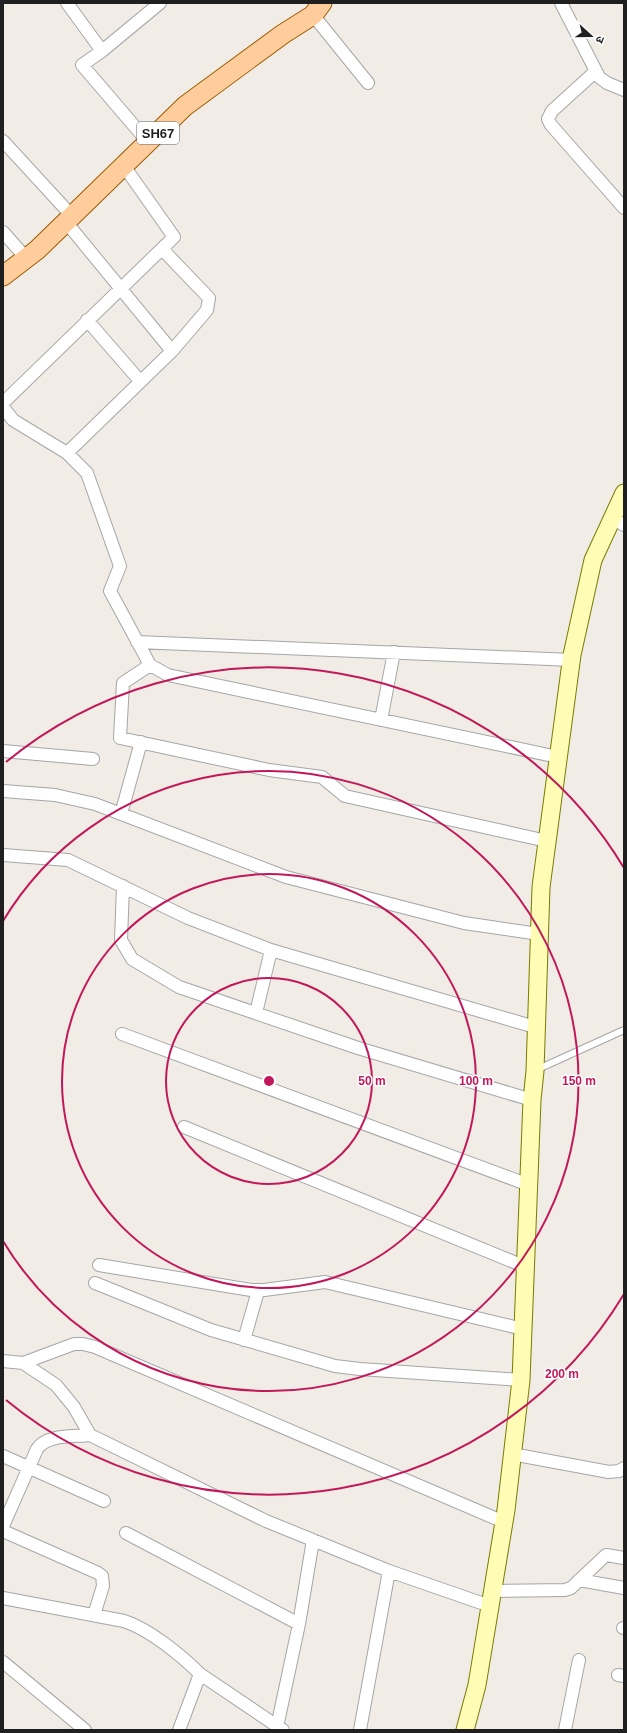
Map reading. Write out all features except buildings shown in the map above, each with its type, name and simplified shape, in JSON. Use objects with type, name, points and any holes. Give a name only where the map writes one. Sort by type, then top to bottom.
[{"type":"main road","name":"SH67","points":[[3,276],[26,258],[69,219],[185,106],[318,9]]},
{"type":"main road","points":[[465,1730],[477,1685],[504,1522],[520,1380],[532,1100],[535,1071],[535,1027],[541,887],[572,660],[593,560],[618,522],[624,493]]},
{"type":"street","points":[[67,3],[102,51]]},
{"type":"street","points":[[148,142],[82,65],[102,51],[160,3]]},
{"type":"street","points":[[561,3],[602,80],[624,90]]},
{"type":"street","points":[[318,9],[368,83]]},
{"type":"street","points":[[596,71],[552,111],[548,119],[551,125],[624,208]]},
{"type":"street","points":[[3,141],[69,219],[120,288],[172,351]]},
{"type":"street","points":[[3,403],[174,237],[124,166]]},
{"type":"street","points":[[3,232],[26,258]]},
{"type":"street","points":[[67,453],[172,351],[208,310],[209,298],[162,249]]},
{"type":"street","points":[[87,320],[140,382]]},
{"type":"street","points":[[3,407],[13,420],[67,453],[87,473],[120,566],[110,591],[150,664],[168,675],[558,757]]},
{"type":"street","points":[[137,642],[572,660]]},
{"type":"street","points":[[381,720],[394,652]]},
{"type":"street","points":[[150,664],[123,683],[120,738],[269,770],[322,777],[345,796],[547,841]]},
{"type":"street","points":[[121,814],[141,742]]},
{"type":"street","points":[[3,751],[93,759]]},
{"type":"street","points":[[3,791],[55,795],[95,804],[286,877],[464,923],[539,934]]},
{"type":"street","points":[[3,855],[68,860],[188,918],[271,950],[535,1027]]},
{"type":"street","points":[[123,886],[121,940],[132,959],[179,987],[358,1048],[532,1100]]},
{"type":"street","points":[[256,1013],[271,950]]},
{"type":"street","points":[[122,1034],[529,1185]]},
{"type":"street","points":[[184,1127],[526,1267]]},
{"type":"street","points":[[99,1265],[258,1291],[325,1282],[523,1330]]},
{"type":"street","points":[[95,1283],[211,1330],[348,1368],[520,1380]]},
{"type":"street","points":[[244,1340],[258,1291]]},
{"type":"street","points":[[3,1361],[23,1363],[74,1344],[83,1344],[95,1347],[504,1522]]},
{"type":"street","points":[[23,1363],[56,1385],[74,1408],[90,1436]]},
{"type":"street","points":[[3,1526],[42,1442],[48,1440],[90,1436],[266,1521],[389,1571],[491,1598],[566,1590],[571,1588],[606,1555],[624,1558]]},
{"type":"street","points":[[512,1454],[609,1472],[619,1471],[624,1468]]},
{"type":"street","points":[[3,1456],[104,1501]]},
{"type":"street","points":[[3,1531],[102,1576],[103,1586],[94,1615]]},
{"type":"street","points":[[126,1533],[299,1624]]},
{"type":"street","points":[[3,1598],[124,1621],[140,1627],[192,1666],[200,1674],[281,1729],[313,1540]]},
{"type":"street","points":[[360,1730],[389,1571]]},
{"type":"street","points":[[579,1580],[624,1588]]},
{"type":"street","points":[[565,1730],[579,1660]]},
{"type":"street","points":[[3,1662],[85,1730]]},
{"type":"street","points":[[179,1730],[200,1674]]},
{"type":"lane","points":[[535,1071],[624,1030]]}]
